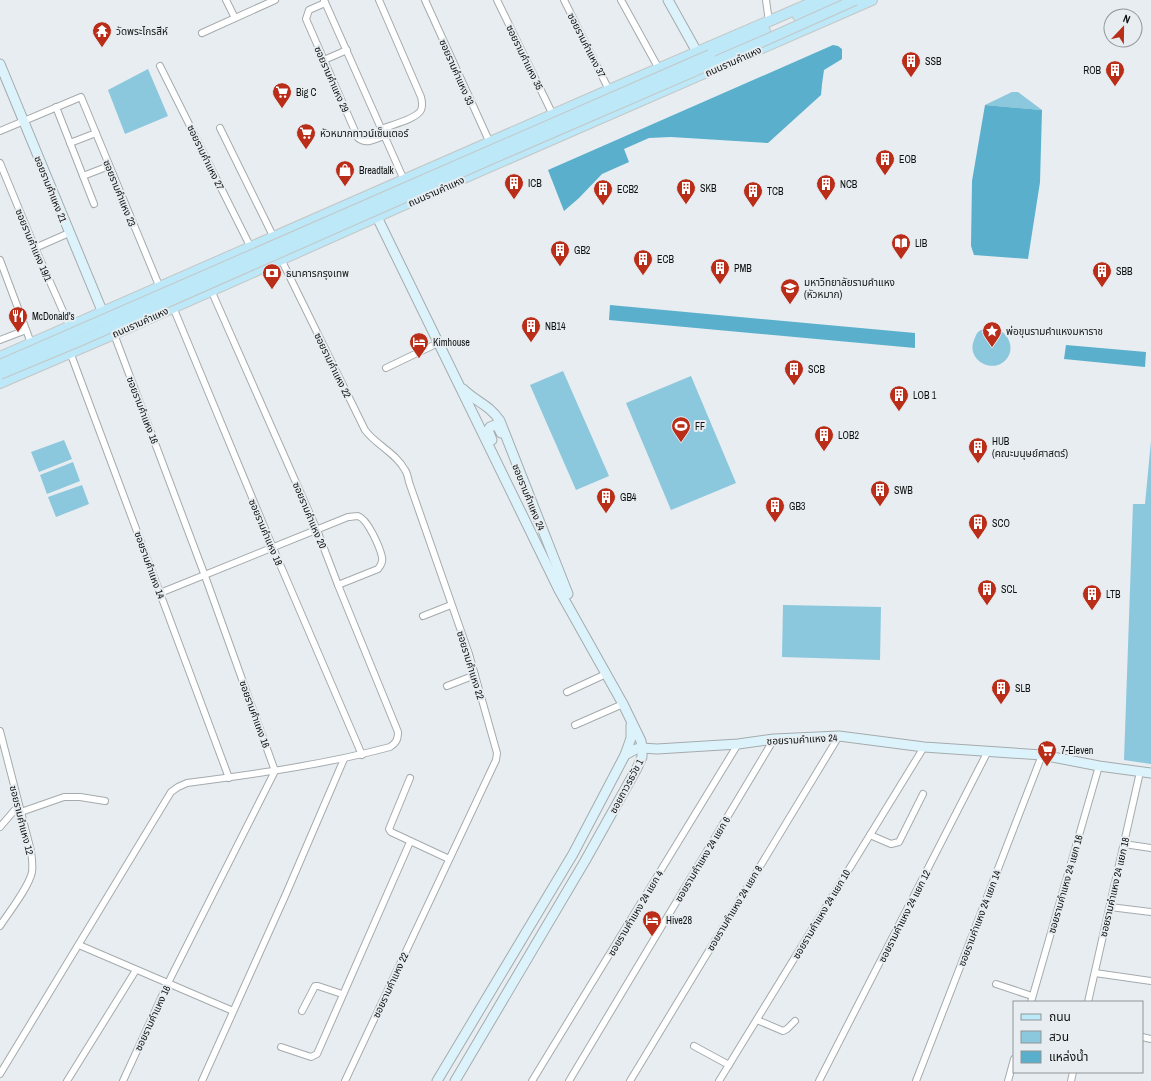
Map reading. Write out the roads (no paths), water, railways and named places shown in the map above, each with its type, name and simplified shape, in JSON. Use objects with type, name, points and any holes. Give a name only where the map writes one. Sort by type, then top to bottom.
[{"type":"main road","points":[[668,0],[708,72]]},
{"type":"main road","points":[[0,357],[817,0]]},
{"type":"main road","name":"ถนนรามคำแหง","points":[[0,365],[835,0]]},
{"type":"main road","name":"ถนนรามคำแหง","points":[[0,383],[377,218],[475,173],[708,72],[864,1]]},
{"type":"main road","name":"ถนนรามคำแหง","points":[[0,374],[77,342],[491,159],[768,39],[864,1]]},
{"type":"main road","name":"ซอยรามคำแหง 21","points":[[0,64],[103,313]]},
{"type":"main road","points":[[361,199],[377,218]]},
{"type":"main road","name":"ซอยรามคำแหง 24","points":[[377,218],[559,590],[622,704],[641,741],[642,748],[657,749],[738,744],[774,739],[839,736],[924,747],[1042,755],[1099,766],[1151,773]]},
{"type":"main road","points":[[221,261],[231,282]]},
{"type":"main road","name":"ซอยรามคำแหง 24","points":[[460,386],[488,407],[500,421],[506,440],[573,608],[577,622]]},
{"type":"main road","points":[[506,440],[502,436],[498,427],[494,425],[488,430],[505,466],[512,492]]},
{"type":"main road","points":[[630,720],[645,740],[657,749],[649,754],[637,768]]},
{"type":"main road","points":[[625,755],[631,738],[630,720]]},
{"type":"main road","name":"ซอยถาวรธวัช 1","points":[[437,1081],[573,854],[625,755],[636,749],[642,748],[642,757],[637,768],[585,861],[455,1081]]},
{"type":"main road","points":[[573,854],[578,850],[586,856],[585,861]]},
{"type":"street","points":[[226,0],[235,18]]},
{"type":"street","points":[[202,33],[275,0]]},
{"type":"street","points":[[379,0],[422,97],[421,110],[416,116],[381,129]]},
{"type":"street","name":"ซอยรามคำแหง 33","points":[[425,0],[490,143]]},
{"type":"street","name":"ซอยรามคำแหง 35","points":[[496,0],[553,115]]},
{"type":"street","name":"ซอยรามคำแหง 37","points":[[564,0],[610,90]]},
{"type":"street","points":[[621,0],[659,69]]},
{"type":"street","points":[[766,0],[769,22]]},
{"type":"street","name":"ซอยรามคำแหง 29","points":[[384,136],[367,142],[358,138],[306,18],[309,10],[325,1],[404,180]]},
{"type":"street","points":[[324,60],[347,50]]},
{"type":"street","name":"ซอยรามคำแหง 27","points":[[160,66],[251,248]]},
{"type":"street","name":"ซอยรามคำแหง 23","points":[[56,107],[81,97],[160,288]]},
{"type":"street","points":[[0,132],[56,107],[94,204]]},
{"type":"street","points":[[220,128],[274,238]]},
{"type":"street","points":[[70,144],[96,133]]},
{"type":"street","name":"ซอยรามคำแหง 19/1","points":[[0,163],[70,327]]},
{"type":"street","points":[[83,176],[109,166]]},
{"type":"street","points":[[35,248],[69,233]]},
{"type":"street","name":"ซอยรามคำแหง 22","points":[[281,259],[364,430],[406,470],[469,654],[497,753],[496,760],[345,1081]]},
{"type":"street","points":[[0,260],[31,344]]},
{"type":"street","name":"ซอยรามคำแหง 20","points":[[211,290],[317,530],[338,586],[398,732],[398,739],[396,743],[390,747],[362,755]]},
{"type":"street","name":"ซอยรามคำแหง 18","points":[[173,307],[273,548],[362,755]]},
{"type":"street","points":[[0,340],[26,330]]},
{"type":"street","name":"ซอยรามคำแหง 16","points":[[114,334],[205,576],[275,771],[168,983],[123,1081]]},
{"type":"street","points":[[386,368],[438,343]]},
{"type":"street","name":"ซอยรามคำแหง 14","points":[[70,352],[229,778]]},
{"type":"street","points":[[160,593],[348,517],[357,516],[365,520],[370,528],[382,557],[382,564],[378,569],[338,586]]},
{"type":"street","points":[[423,616],[452,605]]},
{"type":"street","points":[[567,692],[606,674]]},
{"type":"street","points":[[447,686],[475,675]]},
{"type":"street","points":[[576,725],[622,704]]},
{"type":"street","name":"ซอยรามคำแหง 12","points":[[0,731],[31,851],[32,864],[28,882],[0,926]]},
{"type":"street","name":"ซอยรามคำแหง 24 แยก 8","points":[[630,1081],[839,736]]},
{"type":"street","name":"ซอยรามคำแหง 24 แยก 6","points":[[569,1081],[774,739]]},
{"type":"street","name":"ซอยรามคำแหง 24 แยก 4","points":[[532,1081],[738,744]]},
{"type":"street","name":"ซอยรามคำแหง 24 แยก 10","points":[[719,1081],[924,747]]},
{"type":"street","name":"ซอยรามคำแหง 24 แยก 12","points":[[819,1081],[988,751]]},
{"type":"street","points":[[0,1074],[172,792],[178,786],[187,783],[275,771],[362,755]]},
{"type":"street","name":"ซอยรามคำแหง 24 แยก 14","points":[[916,1081],[1042,755]]},
{"type":"street","points":[[202,1081],[286,894],[344,759]]},
{"type":"street","name":"ซอยรามคำแหง 24 แยก 16","points":[[1031,999],[1099,766]]},
{"type":"street","name":"ซอยรามคำแหง 24 แยก 18","points":[[1088,1001],[1140,772]]},
{"type":"street","points":[[410,778],[389,829],[391,832],[410,842],[449,860]]},
{"type":"street","points":[[870,835],[891,844],[899,842],[923,794]]},
{"type":"street","points":[[0,827],[20,808],[64,797],[80,796],[106,801]]},
{"type":"street","points":[[281,1047],[311,1057],[317,1054],[342,994],[410,842]]},
{"type":"street","points":[[1124,844],[1151,848]]},
{"type":"street","points":[[1110,907],[1151,912]]},
{"type":"street","points":[[79,945],[233,1011]]},
{"type":"street","points":[[67,1081],[136,970]]},
{"type":"street","points":[[1095,973],[1151,981]]},
{"type":"street","points":[[996,984],[1031,999]]},
{"type":"street","points":[[302,1012],[315,986],[342,994]]},
{"type":"street","points":[[757,1020],[783,1031],[788,1029],[795,1021]]},
{"type":"street","points":[[694,1046],[729,1065]]},
{"type":"street","points":[[1008,1081],[1013,1064]]},
{"type":"water","points":[[833,45],[842,49],[842,59],[824,70],[821,95],[768,143],[671,137],[649,138],[624,149],[629,162],[602,174],[564,211],[548,170]]},
{"type":"water","points":[[985,105],[1042,110],[1040,182],[1028,259],[974,255],[971,246],[972,181]]},
{"type":"water","points":[[610,305],[915,333],[915,348],[609,320]]},
{"type":"water","points":[[1066,345],[1146,352],[1145,367],[1064,359]]},
{"type":"place","name":"วัดพระไกรสีห์","points":[[102,48]]},
{"type":"place","name":"SSB","points":[[911,78]]},
{"type":"place","name":"ROB","points":[[1115,87]]},
{"type":"place","name":"Big C","points":[[282,109]]},
{"type":"place","name":"หัวหมากทาวน์เซ็นเตอร์","points":[[306,150]]},
{"type":"place","name":"EOB","points":[[885,176]]},
{"type":"place","name":"Breadtalk","points":[[345,187]]},
{"type":"place","name":"ICB","points":[[514,200]]},
{"type":"place","name":"NCB","points":[[826,201]]},
{"type":"place","name":"SKB","points":[[686,205]]},
{"type":"place","name":"ECB2","points":[[603,206]]},
{"type":"place","name":"TCB","points":[[753,208]]},
{"type":"place","name":"LIB","points":[[901,260]]},
{"type":"place","name":"GB2","points":[[560,267]]},
{"type":"place","name":"ECB","points":[[643,276]]},
{"type":"place","name":"PMB","points":[[720,285]]},
{"type":"place","name":"SBB","points":[[1102,288]]},
{"type":"place","name":"ธนาคารกรุงเทพ","points":[[272,290]]},
{"type":"place","name":"มหาวิทยาลัยรามคำแหง (หัวหมาก)","points":[[790,305]]},
{"type":"place","name":"McDonald's","points":[[18,333]]},
{"type":"place","name":"NB14","points":[[531,343]]},
{"type":"place","name":"พ่อขุนรามคำแหงมหาราช","points":[[992,348]]},
{"type":"place","name":"Kimhouse","points":[[419,359]]},
{"type":"place","name":"SCB","points":[[794,386]]},
{"type":"place","name":"LOB 1","points":[[899,412]]},
{"type":"place","name":"FF","points":[[681,443]]},
{"type":"place","name":"LOB2","points":[[824,452]]},
{"type":"place","name":"HUB (คณะมนุษย์ศาสตร์)","points":[[978,464]]},
{"type":"place","name":"SWB","points":[[880,507]]},
{"type":"place","name":"GB4","points":[[606,514]]},
{"type":"place","name":"GB3","points":[[775,523]]},
{"type":"place","name":"SCO","points":[[978,540]]},
{"type":"place","name":"SCL","points":[[987,606]]},
{"type":"place","name":"LTB","points":[[1092,611]]},
{"type":"place","name":"SLB","points":[[1001,705]]},
{"type":"place","name":"7-Eleven","points":[[1047,767]]},
{"type":"place","name":"Hive28","points":[[652,937]]}]
